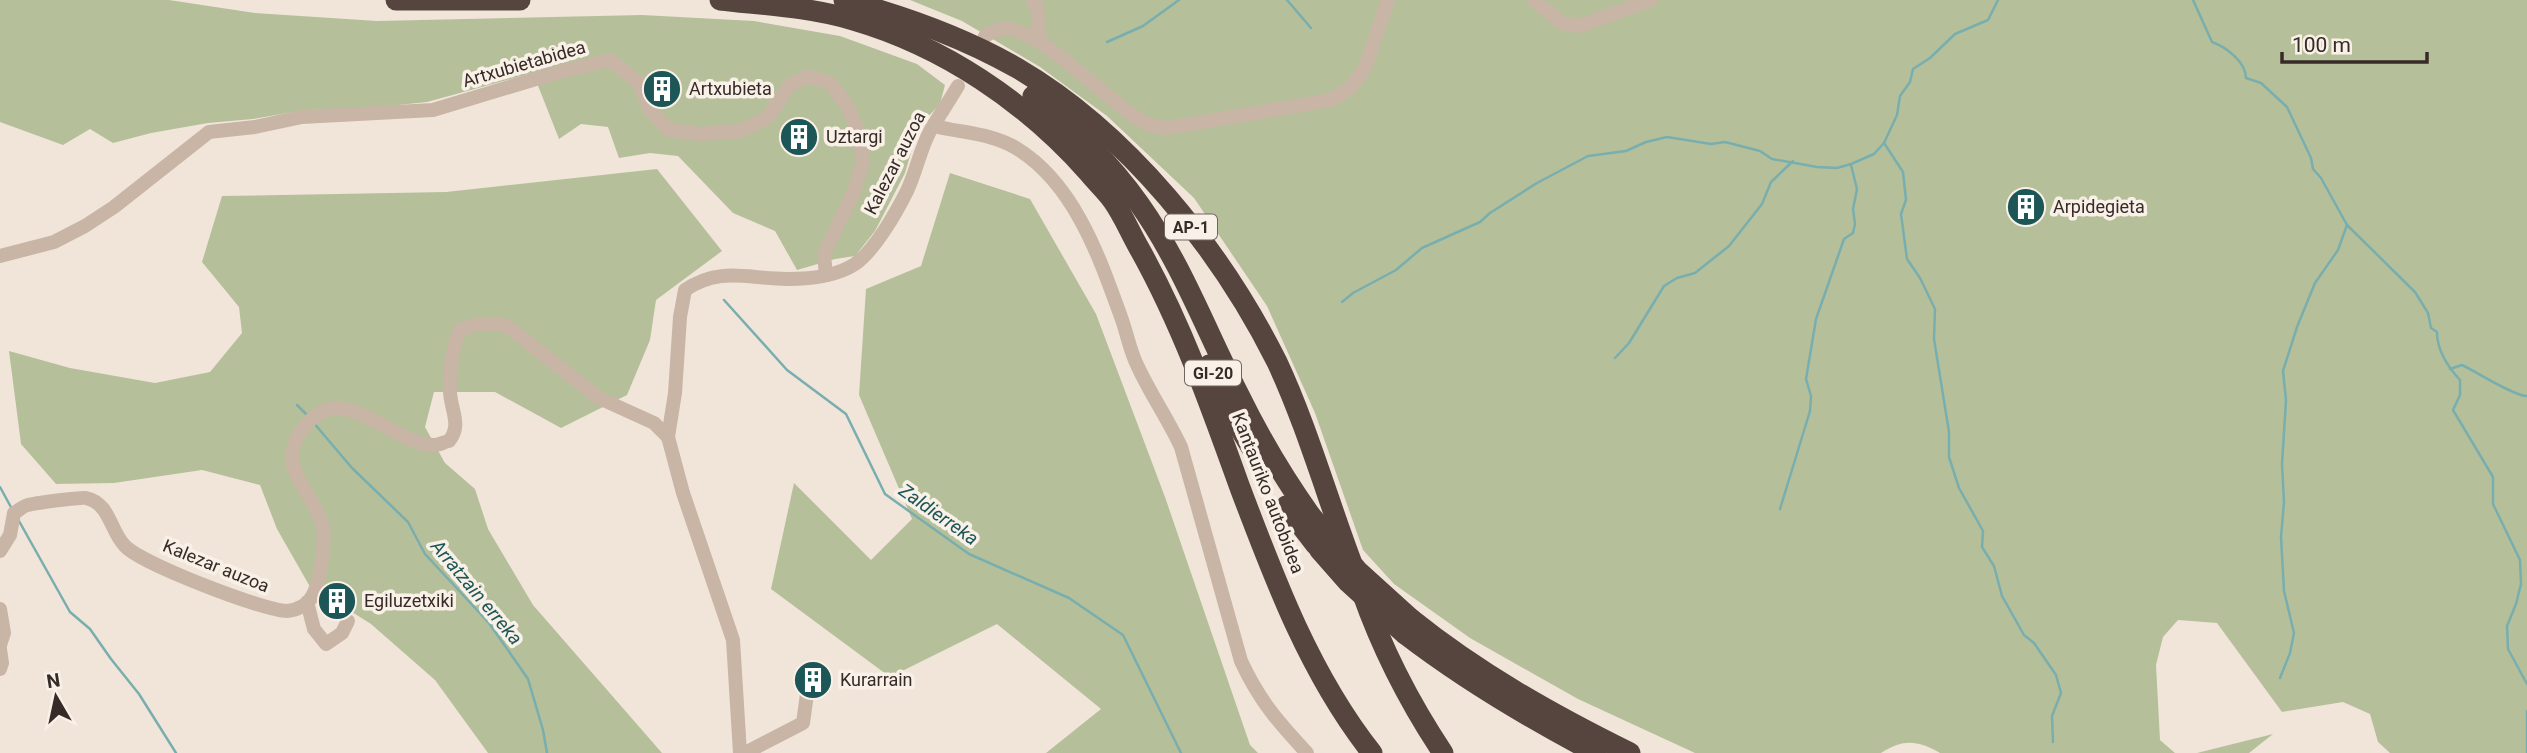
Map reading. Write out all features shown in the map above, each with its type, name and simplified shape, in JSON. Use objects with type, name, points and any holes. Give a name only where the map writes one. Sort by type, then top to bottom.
[{"type":"highway","points":[[396,0],[520,0]]},
{"type":"highway","name":"Kantauriko autobidea","points":[[720,0],[787,7],[852,19],[919,44],[1004,94],[1063,144],[1112,200],[1178,324],[1263,550],[1311,659],[1372,753]]},
{"type":"highway","points":[[844,0],[929,27]]},
{"type":"highway","name":"GI-20","points":[[929,27],[1010,79],[1049,108],[1087,142],[1119,178],[1159,234],[1199,309],[1244,404],[1293,491],[1311,516],[1408,626],[1443,644],[1494,679],[1568,722],[1630,753]]},
{"type":"highway","name":"AP-1","points":[[929,27],[1017,69],[1060,98],[1140,166],[1202,239],[1244,300],[1278,365],[1318,467],[1376,630],[1415,711],[1443,753]]},
{"type":"highway","name":"GI-20","points":[[1112,200],[1168,280],[1233,417],[1293,517],[1348,582],[1408,626],[1482,688],[1596,753]]},
{"type":"street","points":[[985,36],[1000,29],[1020,31],[1040,42],[1129,113],[1148,125],[1167,128],[1331,100],[1350,88],[1365,68],[1388,0]]},
{"type":"street","points":[[1534,0],[1562,23],[1579,26],[1651,0]]},
{"type":"street","points":[[1035,2],[1040,42]]},
{"type":"street","name":"Artxubietabidea","points":[[0,256],[54,242],[85,226],[114,207],[209,132],[256,127],[302,117],[433,110],[559,72],[610,60],[639,83],[650,110],[669,130],[700,134],[740,131],[767,118],[790,85],[808,76],[830,83],[848,107],[859,134],[863,163],[852,195],[824,254],[826,275]]},
{"type":"street","name":"Kalezar auzoa","points":[[743,753],[733,640],[683,493],[668,437],[685,290],[700,280],[723,274],[787,279],[826,275],[853,265],[873,247],[906,192],[934,126],[958,86]]},
{"type":"street","points":[[934,126],[992,136],[1017,149],[1051,178],[1074,209],[1096,254],[1137,366],[1171,424],[1181,447],[1241,661],[1254,690],[1275,719],[1307,753]]},
{"type":"street","points":[[348,621],[342,634],[326,644],[314,629],[307,602],[313,596],[326,541],[322,522],[293,468],[291,451],[311,419],[327,410],[349,409],[406,437],[432,445],[449,441],[455,433],[456,417],[450,393],[454,341],[460,330],[473,324],[490,323],[507,327],[599,398],[654,423],[668,437]]},
{"type":"street","name":"Kalezar auzoa","points":[[0,551],[10,536],[17,512],[27,505],[86,498],[104,509],[125,547],[159,566],[272,610],[289,611],[303,607],[307,602]]},
{"type":"street","points":[[0,609],[4,633],[0,647],[0,669]]},
{"type":"street","points":[[743,753],[803,723],[807,694]]},
{"type":"green space","points":[[0,0],[169,0],[255,13],[377,21],[642,15],[754,21],[840,36],[917,64],[945,85],[940,104],[919,126],[905,173],[875,231],[855,256],[797,270],[775,231],[733,213],[678,156],[650,153],[619,158],[608,127],[581,124],[559,139],[533,73],[427,102],[359,109],[306,110],[208,123],[113,143],[90,129],[63,145],[0,122]]},
{"type":"green space","points":[[910,0],[2527,0],[2527,753],[2390,753],[2378,742],[2370,714],[2343,702],[2282,712],[2217,623],[2178,620],[2163,637],[2156,665],[2160,740],[2175,753],[1940,753],[1917,744],[1903,743],[1881,753],[1695,753],[1578,699],[1470,638],[1394,584],[1363,550],[1315,413],[1267,306],[1194,198],[1107,116],[1040,67],[962,21]]},
{"type":"green space","points":[[657,169],[722,251],[656,300],[650,340],[627,395],[561,428],[495,392],[434,392],[425,427],[445,463],[475,489],[488,529],[533,605],[662,753],[488,753],[435,680],[371,624],[309,585],[277,529],[260,485],[202,470],[114,483],[56,484],[21,444],[9,351],[70,368],[155,383],[210,372],[242,333],[239,307],[202,262],[222,196],[446,192]]},
{"type":"green space","points":[[950,173],[1030,199],[1096,314],[1165,497],[1250,745],[1258,753],[1046,753],[1101,709],[997,624],[890,677],[771,589],[794,483],[871,560],[912,519],[859,395],[866,289],[921,266]]},
{"type":"green space","points":[[2273,734],[2249,753],[2197,753]]},
{"type":"waterway","points":[[1107,42],[1143,26],[1179,0]]},
{"type":"waterway","points":[[1287,0],[1311,28]]},
{"type":"waterway","points":[[1342,302],[1353,293],[1396,270],[1422,248],[1480,222],[1537,183],[1588,156],[1626,151],[1667,137],[1711,144],[1725,142],[1760,151],[1772,159],[1817,167],[1837,168],[1874,154],[1884,143],[1897,115],[1900,96],[1910,82],[1913,69],[1930,58],[1955,34],[1988,20],[1998,0]]},
{"type":"waterway","points":[[2193,0],[2212,42],[2234,56],[2243,66],[2246,78],[2261,83],[2287,107],[2311,158],[2313,169],[2321,178],[2347,225],[2415,292],[2428,313],[2431,328],[2437,332],[2444,358],[2460,380],[2460,395],[2453,410],[2493,477],[2493,504],[2520,560],[2521,584],[2507,626],[2508,649],[2527,684]]},
{"type":"waterway","points":[[1884,143],[1903,172],[1906,200],[1901,214],[1907,259],[1935,309],[1934,339],[1949,432],[1949,457],[1959,488],[1983,531],[1982,547],[1994,566],[2002,596],[2024,635],[2034,643],[2056,675],[2061,693],[2052,716],[2053,742]]},
{"type":"waterway","points":[[1615,358],[1629,343],[1664,286],[1677,278],[1695,273],[1729,246],[1762,204],[1771,182],[1793,161]]},
{"type":"waterway","points":[[1780,509],[1810,411],[1811,396],[1806,379],[1816,319],[1844,239],[1853,233],[1855,224],[1853,209],[1857,189],[1851,165]]},
{"type":"waterway","points":[[2280,678],[2290,653],[2294,633],[2284,591],[2281,537],[2286,400],[2283,371],[2315,283],[2338,250],[2347,225]]},
{"type":"waterway","name":"Zaldierreka","points":[[724,300],[787,370],[846,414],[885,494],[969,554],[1069,598],[1123,635],[1181,753]]},
{"type":"waterway","points":[[2450,369],[2462,365],[2505,388],[2527,396]]},
{"type":"waterway","name":"Arratzain erreka","points":[[297,405],[307,415]]},
{"type":"waterway","name":"Arratzain erreka","points":[[313,422],[352,468],[408,522],[425,554],[489,623],[528,679],[547,753]]},
{"type":"waterway","name":"Arratzain erreka","points":[[0,487],[12,509]]},
{"type":"waterway","name":"Arratzain erreka","points":[[19,521],[70,612],[90,629],[139,694],[176,753]]},
{"type":"waterway","points":[[2527,711],[2527,753]]},
{"type":"place","name":"Artxubieta","points":[[662,89]]},
{"type":"place","name":"Uztargi","points":[[799,137]]},
{"type":"place","name":"Arpidegieta","points":[[2026,207]]},
{"type":"place","name":"Egiluzetxiki","points":[[337,601]]},
{"type":"place","name":"Kurarrain","points":[[813,680]]}]
